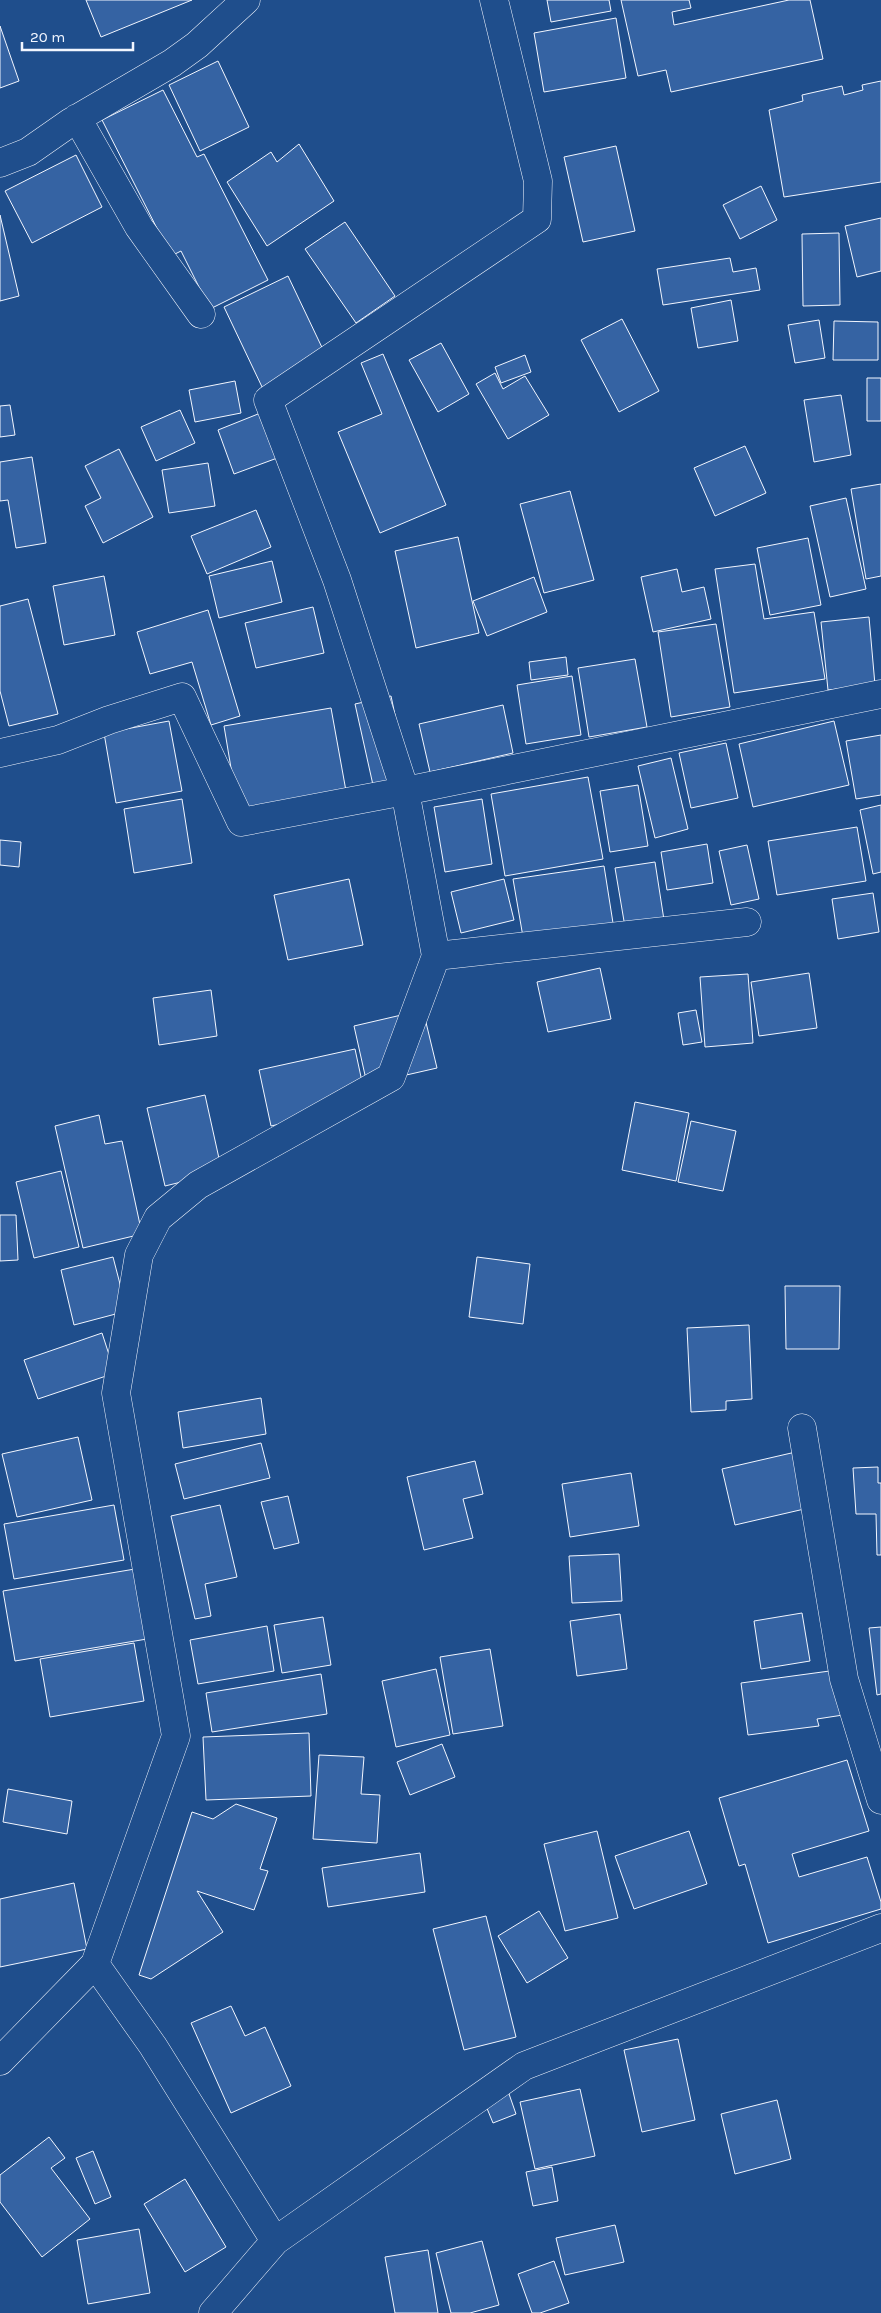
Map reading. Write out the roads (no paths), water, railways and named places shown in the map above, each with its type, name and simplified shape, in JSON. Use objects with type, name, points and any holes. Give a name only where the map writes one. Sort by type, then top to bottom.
[{"type":"street","points":[[0,163],[28,152],[77,118],[172,63],[197,45],[246,0]]},
{"type":"street","points":[[0,2061],[95,1964],[176,1736],[116,1393],[139,1255],[158,1218],[198,1185],[391,1077],[436,956],[405,791],[337,580],[268,400],[537,219],[538,181],[494,0]]},
{"type":"street","points":[[77,118],[140,227],[201,314]]},
{"type":"street","points":[[0,753],[58,740],[109,720],[182,696],[241,822],[405,791],[881,694]]},
{"type":"street","points":[[436,956],[747,922]]},
{"type":"street","points":[[802,1428],[844,1679],[881,1800]]},
{"type":"street","points":[[213,2313],[275,2241],[524,2066],[881,1928]]},
{"type":"street","points":[[95,1964],[153,2046],[275,2241]]}]
